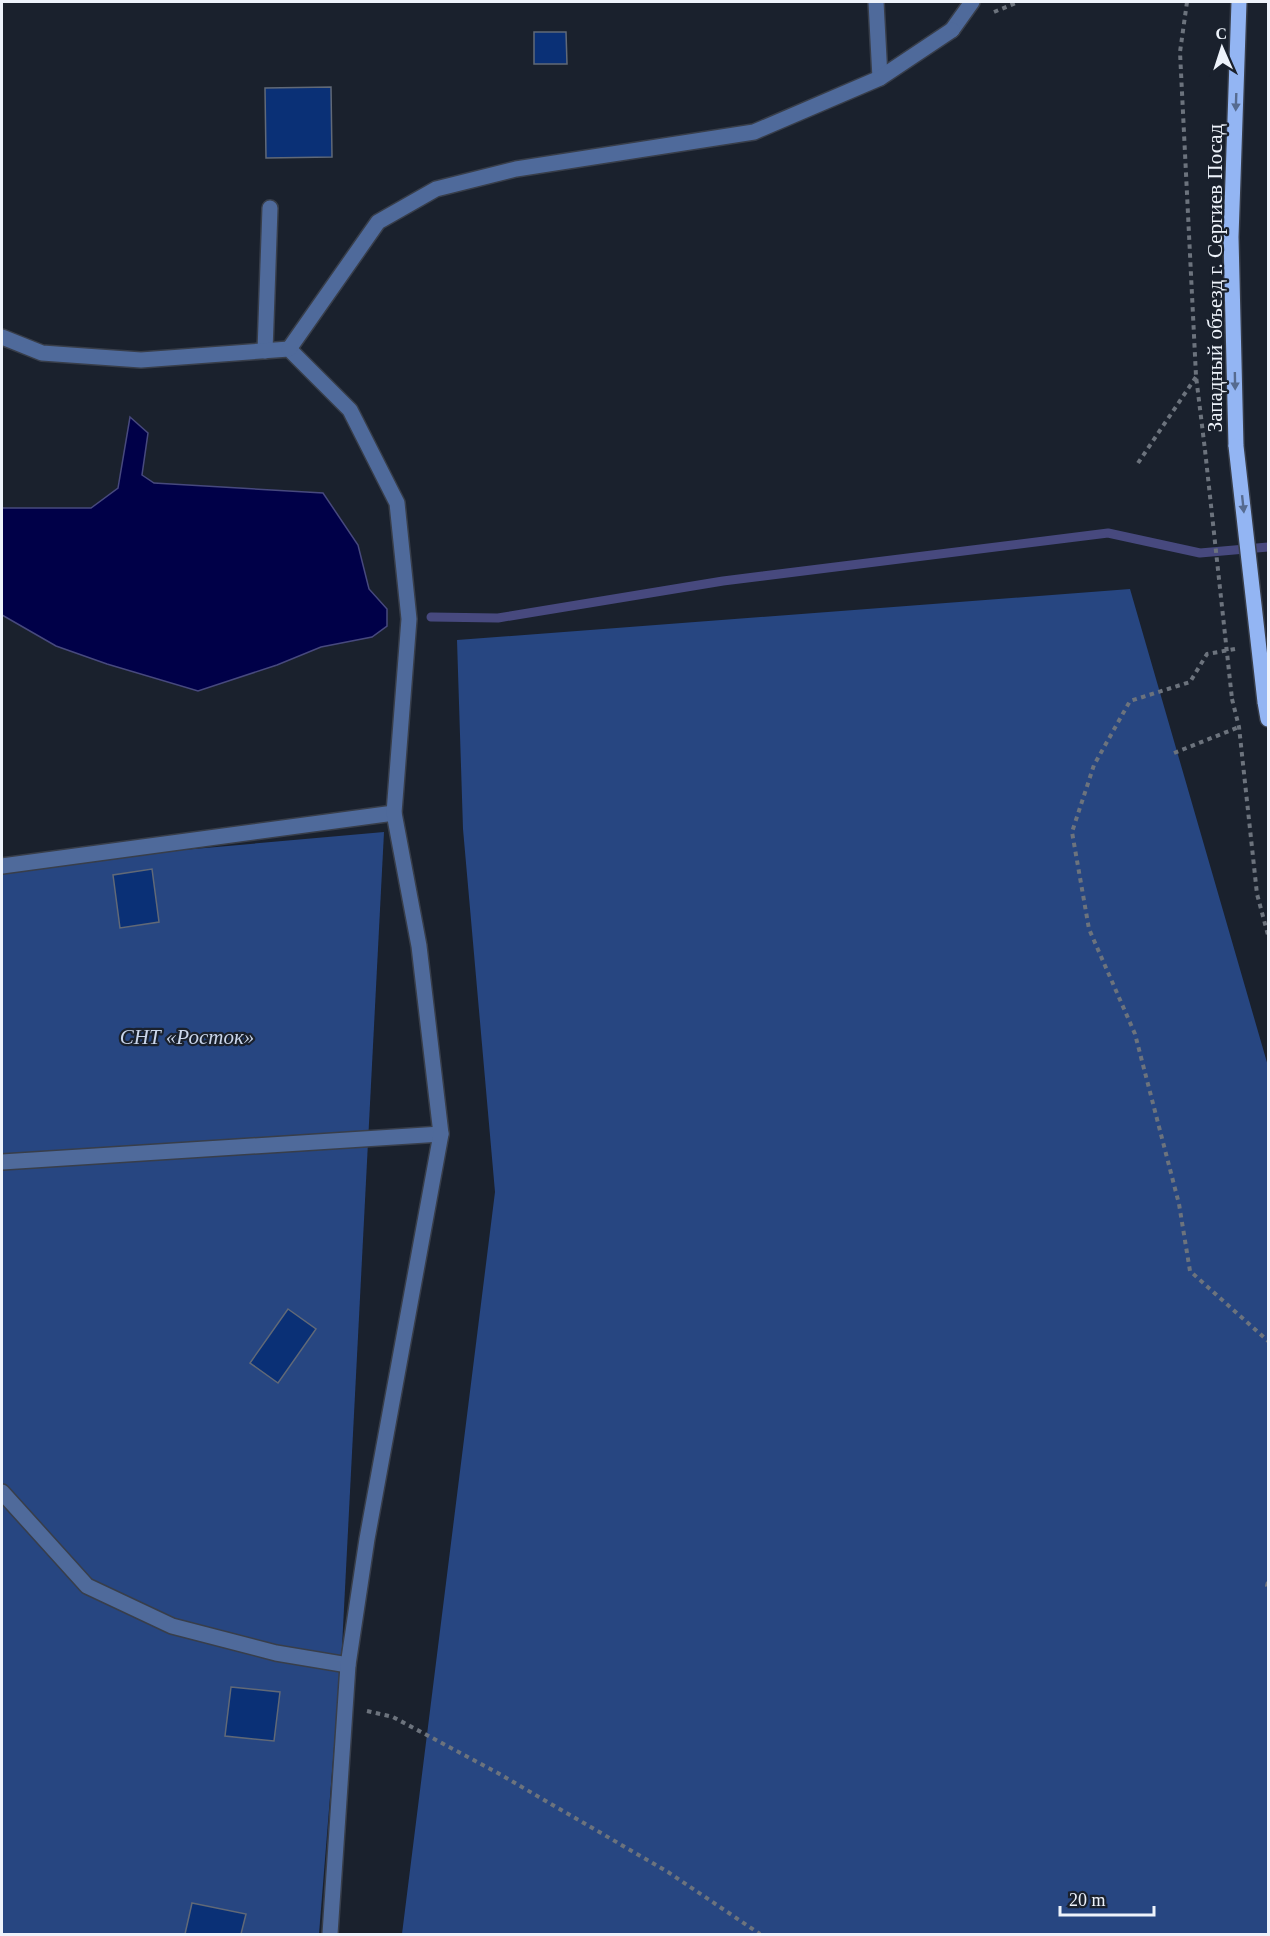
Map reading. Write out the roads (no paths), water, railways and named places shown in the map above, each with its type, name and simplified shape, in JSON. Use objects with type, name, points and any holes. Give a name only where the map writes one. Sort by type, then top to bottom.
[{"type":"main road","name":"Западный объезд г. Сергиев Посад","points":[[1239,2],[1231,237],[1236,446],[1265,702],[1269,719]]},
{"type":"street","points":[[876,2],[880,78]]},
{"type":"street","points":[[289,349],[378,222],[436,189],[516,169],[754,132],[880,78],[952,30],[972,2]]},
{"type":"street","points":[[265,351],[270,208]]},
{"type":"street","points":[[2,337],[42,353],[141,360],[289,349],[350,410],[397,504],[409,619],[394,813],[419,946],[441,1134],[367,1539],[348,1665],[330,1935]]},
{"type":"street","points":[[2,866],[394,813]]},
{"type":"street","points":[[2,1162],[441,1134]]},
{"type":"street","points":[[2,1492],[87,1586],[172,1626],[276,1653],[348,1665]]},
{"type":"waterway","points":[[431,617],[498,618],[723,581],[1108,533],[1200,553],[1268,547]]},
{"type":"park label","name":"СНТ «Росток»","points":[[187,1037]]}]
